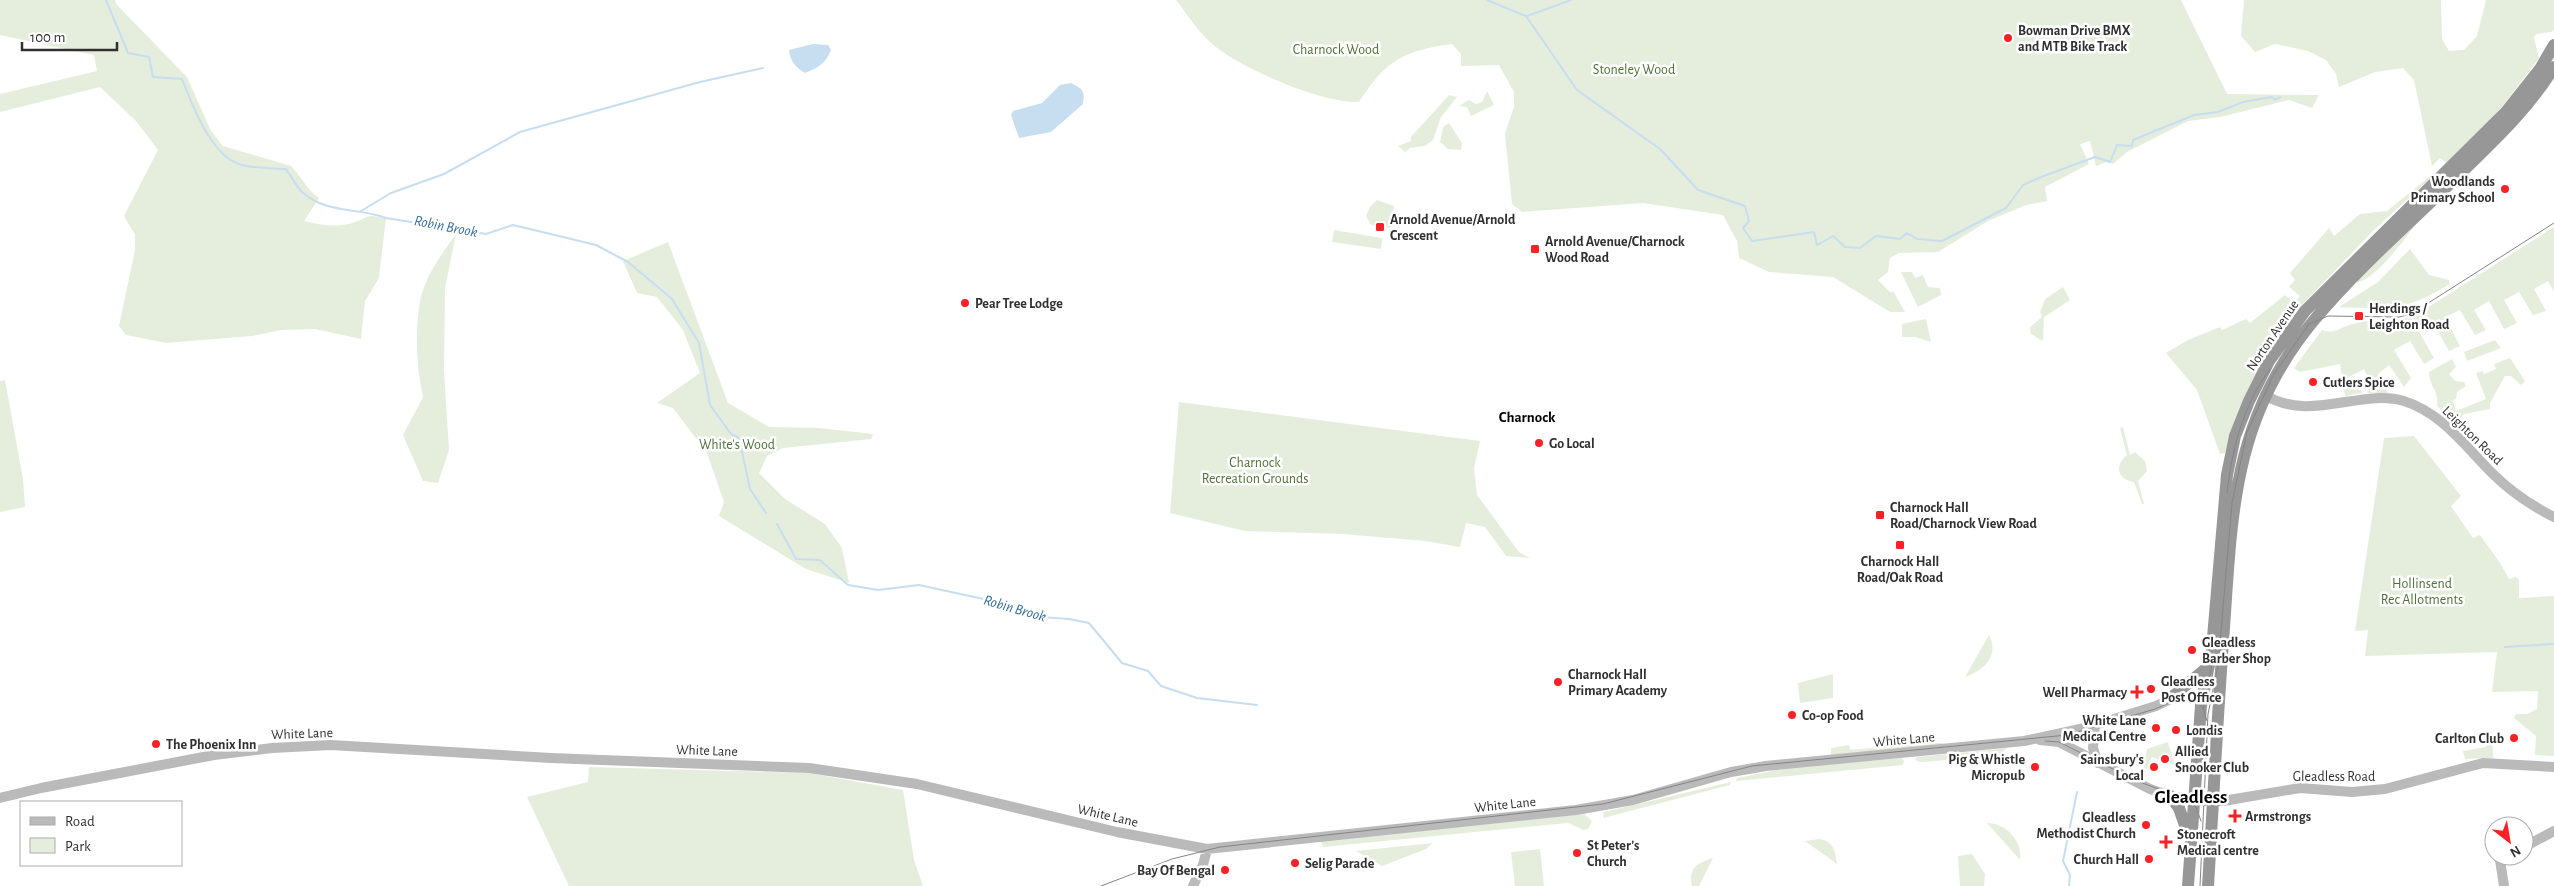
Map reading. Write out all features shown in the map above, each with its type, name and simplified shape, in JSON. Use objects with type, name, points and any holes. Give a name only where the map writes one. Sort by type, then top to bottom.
[{"type":"highway","name":"Norton Avenue","points":[[2208,886],[2219,683],[2234,503],[2254,404],[2269,361],[2305,310],[2506,112],[2540,69],[2554,45]]},
{"type":"highway","name":"Norton Avenue","points":[[2188,886],[2202,702],[2209,666],[2227,475],[2236,436],[2254,404],[2270,398],[2288,355],[2314,320],[2366,265],[2488,147],[2534,97],[2554,67]]},
{"type":"highway","points":[[2172,697],[2209,666]]},
{"type":"highway","points":[[2202,702],[2211,711],[2217,723]]},
{"type":"highway","points":[[2194,799],[2205,791],[2214,778]]},
{"type":"highway","points":[[2170,796],[2182,814],[2190,841]]},
{"type":"main road","name":"Leighton Road","points":[[2270,398],[2308,406],[2377,399],[2403,401],[2426,411],[2445,424],[2497,478],[2529,503],[2554,517]]},
{"type":"main road","points":[[2172,697],[2190,696],[2202,702]]},
{"type":"main road","name":"White Lane","points":[[0,798],[41,788],[214,755],[272,748],[330,745],[551,758],[801,767],[917,784],[1117,832],[1207,849],[1576,810],[1645,797],[1731,772],[1766,766],[2024,741],[2094,725],[2156,706],[2172,697]]},
{"type":"main road","points":[[2094,725],[2093,748],[2098,763]]},
{"type":"main road","name":"Gleadless Road","points":[[2024,741],[2059,742],[2135,783],[2170,796],[2213,801],[2300,788],[2352,792],[2386,789],[2483,763],[2554,767]]},
{"type":"main road","points":[[2214,778],[2220,789],[2232,799]]},
{"type":"main road","points":[[2534,842],[2554,831]]},
{"type":"main road","points":[[1193,886],[1204,866],[1207,849]]},
{"type":"main road","points":[[2504,866],[2504,886]]},
{"type":"green space","points":[[0,0],[115,0],[116,4],[187,77],[211,131],[223,146],[291,166],[319,198],[304,221],[334,226],[346,225],[370,216],[386,218],[379,278],[365,301],[361,339],[315,329],[282,330],[252,336],[166,343],[126,335],[119,326],[135,250],[135,235],[124,216],[158,150],[136,121],[100,87],[0,112],[0,94],[97,71],[94,55],[0,35]]},
{"type":"green space","points":[[1176,0],[2181,0],[2227,94],[2319,95],[2312,108],[2289,100],[2220,117],[2188,121],[2127,152],[2113,164],[2106,162],[2096,166],[2090,141],[2080,144],[2089,164],[2045,187],[2047,201],[2026,205],[1988,221],[1938,252],[1899,253],[1890,258],[1888,272],[1878,280],[1891,293],[1893,291],[1905,312],[1890,312],[1833,277],[1769,272],[1739,258],[1737,241],[1723,215],[1643,203],[1522,212],[1512,204],[1505,133],[1514,107],[1514,92],[1499,65],[1461,66],[1461,54],[1452,44],[1408,54],[1387,67],[1359,102],[1343,101],[1303,91],[1240,63],[1210,42]]},
{"type":"green space","points":[[2244,0],[2441,0],[2442,39],[2449,51],[2464,50],[2477,36],[2486,0],[2554,0],[2554,30],[2536,34],[2534,38],[2539,58],[2499,111],[2448,164],[2440,158],[2432,166],[2414,80],[2403,68],[2375,72],[2339,87],[2336,74],[2326,60],[2308,51],[2275,44],[2255,52],[2241,36]]},
{"type":"green space","points":[[1487,91],[1494,105],[1471,116],[1467,107],[1459,106],[1469,100],[1476,104],[1482,102]]},
{"type":"green space","points":[[1449,95],[1457,97],[1441,117],[1433,140],[1425,146],[1410,148],[1405,152],[1398,146],[1411,141],[1411,137]]},
{"type":"green space","points":[[1449,123],[1462,143],[1461,150],[1448,149],[1440,142],[1443,127]]},
{"type":"green space","points":[[2434,173],[2374,230],[2302,305],[2254,381],[2231,430],[2225,453],[2220,454],[2197,390],[2166,353],[2188,340],[2220,327],[2222,330],[2246,319],[2250,323],[2285,295],[2294,303],[2300,296],[2289,287],[2295,280],[2290,273],[2329,228],[2334,236],[2360,214],[2387,211]]},
{"type":"green space","points":[[1377,200],[1394,206],[1390,228],[1371,225],[1366,216],[1370,207]]},
{"type":"green space","points":[[2422,215],[2381,267],[2361,281],[2353,282]]},
{"type":"green space","points":[[2554,227],[2554,292],[2548,281],[2534,289],[2546,311],[2533,315],[2519,292],[2504,300],[2517,323],[2504,329],[2489,301],[2474,310],[2486,330],[2475,335],[2460,310],[2445,317],[2460,346],[2449,351],[2433,323],[2418,330],[2434,358],[2424,364],[2410,341],[2394,350],[2411,378],[2404,387],[2389,365],[2378,374],[2388,393],[2367,393],[2371,384],[2364,369],[2345,379],[2350,388],[2358,384],[2362,393],[2345,396],[2340,364],[2300,372],[2294,368],[2322,330],[2333,331],[2357,323],[2400,319],[2416,315]]},
{"type":"green space","points":[[1334,230],[1382,238],[1381,249],[1332,242]]},
{"type":"green space","points":[[456,234],[445,288],[444,371],[449,450],[438,483],[423,481],[403,435],[423,397],[417,349],[418,313],[422,292],[425,283]]},
{"type":"green space","name":"White's Wood","points":[[668,242],[728,403],[769,427],[819,428],[873,434],[871,439],[783,448],[767,456],[759,473],[785,499],[825,524],[842,548],[849,583],[806,569],[719,516],[724,502],[707,453],[673,408],[657,403],[700,373],[683,330],[657,297],[637,293],[623,261]]},
{"type":"green space","points":[[2410,249],[2429,275],[2449,280],[2450,284],[2409,304],[2385,308],[2339,307],[2378,282]]},
{"type":"green space","points":[[1901,272],[1912,272],[1915,278],[1923,275],[1928,287],[1940,288],[1941,295],[1918,307]]},
{"type":"green space","points":[[2063,287],[2070,300],[2044,317],[2043,341],[2031,334],[2030,327],[2042,317],[2040,312],[2045,299]]},
{"type":"green space","points":[[1926,319],[1931,342],[1915,337],[1902,337],[1902,324]]},
{"type":"green space","points":[[2495,340],[2501,348],[2467,361],[2464,352]]},
{"type":"green space","points":[[2510,358],[2525,381],[2521,385],[2511,376],[2505,376],[2490,403],[2490,409],[2464,414],[2456,422],[2437,406],[2437,396],[2429,377],[2429,372],[2452,359],[2456,367],[2449,374],[2455,381],[2464,382],[2466,386],[2457,392],[2456,399],[2452,401],[2448,399],[2453,402],[2456,411],[2486,399],[2476,373],[2483,371],[2484,374],[2496,369],[2494,364]]},
{"type":"green space","points":[[5,380],[23,479],[25,507],[0,512],[0,381]]},
{"type":"green space","name":"Charnock Recreation Grounds","points":[[1179,402],[1480,441],[1474,468],[1477,495],[1519,552],[1530,558],[1506,556],[1485,527],[1466,523],[1460,547],[1425,541],[1343,534],[1245,531],[1170,513]]},
{"type":"green space","points":[[2123,427],[2130,455],[2135,452],[2145,461],[2147,471],[2138,481],[2144,504],[2142,504],[2134,482],[2124,478],[2119,472],[2120,463],[2127,455],[2120,428]]},
{"type":"green space","name":"Hollinsend Rec Allotments","points":[[2414,436],[2461,496],[2451,506],[2473,538],[2480,535],[2509,579],[2516,577],[2519,580],[2519,598],[2554,596],[2554,756],[2535,755],[2536,736],[2514,718],[2516,714],[2527,714],[2537,709],[2538,691],[2492,692],[2497,652],[2365,656],[2368,630],[2355,631],[2384,438]]},
{"type":"green space","points":[[1989,635],[1992,650],[1988,662],[1978,671],[1965,677]]},
{"type":"green space","points":[[1833,674],[1833,698],[1800,703],[1798,683]]},
{"type":"green space","points":[[2492,732],[2493,758],[2465,759],[2463,751],[2486,747],[2486,743],[2489,742],[2487,733]]},
{"type":"green space","name":"Allied Snooker Club","points":[[2168,742],[2175,766],[2152,757],[2145,773],[2143,772],[2147,749]]},
{"type":"green space","points":[[1943,743],[1942,746],[1831,756],[1831,748],[1849,745],[1850,750]]},
{"type":"green space","points":[[2007,748],[1998,756],[1921,762],[1915,760],[1917,757]]},
{"type":"green space","points":[[1901,758],[1904,761],[1903,765],[1736,781],[1737,778],[1788,768]]},
{"type":"green space","points":[[589,767],[809,773],[903,790],[914,860],[923,886],[569,886],[527,797],[588,782]]},
{"type":"green space","points":[[1731,782],[1730,785],[1603,818],[1604,812]]},
{"type":"green space","points":[[1584,814],[1592,821],[1588,829],[1584,830],[1568,823],[1323,847],[1321,840]]},
{"type":"green space","points":[[1987,823],[2001,826],[2012,834],[2019,846],[2020,860]]},
{"type":"green space","points":[[1819,839],[1831,844],[1837,864],[1805,841]]},
{"type":"green space","points":[[1433,843],[1426,849],[1382,866],[1356,851]]},
{"type":"green space","points":[[1540,849],[1544,886],[1515,886],[1511,852]]},
{"type":"green space","points":[[1972,854],[1985,874],[1984,886],[1960,886],[1958,856]]},
{"type":"green space","points":[[1713,858],[1699,886],[1692,886],[1691,875],[1695,867]]},
{"type":"water","points":[[813,44],[828,45],[831,50],[821,64],[805,73],[794,64],[789,50]]},
{"type":"water","points":[[1071,83],[1082,91],[1084,96],[1083,104],[1051,132],[1019,138],[1011,115],[1013,111],[1042,103],[1060,85]]},
{"type":"waterway","name":"Robin Brook","points":[[106,0],[128,53],[149,57],[153,77],[182,79],[197,115],[211,140],[229,159],[244,166],[286,169],[302,192],[311,199],[331,207],[486,234],[513,225],[596,245],[628,262],[672,299],[699,343],[710,405],[731,434],[739,438],[750,489],[766,513]]},
{"type":"waterway","points":[[1487,0],[1526,16],[1577,90],[1660,149],[1698,190],[1745,206],[1749,221],[1743,228],[1752,241],[1814,232],[1817,245],[1833,236],[1845,247],[1860,248],[1876,236],[1900,239],[1907,233],[1917,239],[1942,241],[2006,208],[2023,185],[2041,177],[2095,157],[2110,162],[2117,145],[2132,146],[2133,140],[2194,115],[2218,112],[2243,102],[2272,97],[2275,100],[2280,97]]},
{"type":"waterway","points":[[1527,16],[1571,0]]},
{"type":"waterway","points":[[361,211],[391,193],[444,174],[520,132],[700,82],[763,68]]},
{"type":"waterway","name":"Robin Brook","points":[[777,524],[796,559],[820,560],[848,585],[878,590],[919,585],[1002,603],[1040,617],[1069,619],[1089,623],[1122,663],[1148,671],[1161,686],[1197,698],[1257,705]]},
{"type":"waterway","points":[[2505,647],[2554,644]]},
{"type":"waterway","points":[[2069,886],[2070,875],[2063,861],[2077,792]]},
{"type":"tram line","points":[[2200,886],[2208,714],[2218,666],[2232,503],[2247,432],[2274,374],[2309,324],[2328,316],[2399,317],[2411,314],[2554,223]]},
{"type":"tram line","points":[[2227,493],[2232,460],[2240,428],[2253,397],[2270,369]]},
{"type":"tram line","points":[[2203,709],[2212,665]]},
{"type":"tram line","points":[[1101,886],[1172,859],[1220,847],[1603,804],[1752,766],[2067,735],[2155,709],[2179,699],[2189,698],[2198,703],[2203,708],[2207,721]]},
{"type":"tram line","points":[[2045,741],[2059,742],[2137,781],[2188,800],[2196,807],[2201,821]]},
{"type":"place","name":"Bowman Drive BMX and MTB Bike Track","points":[[2008,38]]},
{"type":"place","name":"Woodlands Primary School","points":[[2505,189]]},
{"type":"place","name":"Arnold Avenue/Arnold Crescent","points":[[1380,227]]},
{"type":"place","name":"Arnold Avenue/Charnock Wood Road","points":[[1535,249]]},
{"type":"place","name":"Pear Tree Lodge","points":[[965,303]]},
{"type":"place","name":"Herdings / Leighton Road","points":[[2359,316]]},
{"type":"place","name":"Cutlers Spice","points":[[2313,382]]},
{"type":"place","name":"Go Local","points":[[1539,443]]},
{"type":"place","name":"Charnock Hall Road/Charnock View Road","points":[[1880,515]]},
{"type":"place","name":"Charnock Hall Road/Oak Road","points":[[1900,545]]},
{"type":"place","name":"Gleadless Barber Shop","points":[[2192,650]]},
{"type":"place","name":"Charnock Hall Primary Academy","points":[[1558,682]]},
{"type":"place","name":"Gleadless Post Office","points":[[2151,689]]},
{"type":"place","name":"Well Pharmacy","points":[[2137,692]]},
{"type":"place","name":"Co-op Food","points":[[1792,715]]},
{"type":"place","name":"White Lane Medical Centre","points":[[2156,728]]},
{"type":"place","name":"Londis","points":[[2176,730]]},
{"type":"place","name":"Carlton Club","points":[[2514,738]]},
{"type":"place","name":"The Phoenix Inn","points":[[156,744]]},
{"type":"place","name":"Allied Snooker Club","points":[[2165,759]]},
{"type":"place","name":"Pig & Whistle Micropub","points":[[2035,767]]},
{"type":"place","name":"Sainsbury's Local","points":[[2154,767]]},
{"type":"place","name":"Armstrongs","points":[[2235,816]]},
{"type":"place","name":"Gleadless Methodist Church","points":[[2146,825]]},
{"type":"place","name":"Stonecroft Medical centre","points":[[2166,842]]},
{"type":"place","name":"St Peter’s Church","points":[[1577,853]]},
{"type":"place","name":"Church Hall","points":[[2149,859]]},
{"type":"place","name":"Selig Parade","points":[[1295,863]]},
{"type":"place","name":"Bay Of Bengal","points":[[1225,870]]},
{"type":"district","name":"Charnock","points":[[1527,417]]},
{"type":"district","name":"Gleadless","points":[[2191,796]]},
{"type":"park label","name":"Charnock Wood","points":[[1336,49]]},
{"type":"park label","name":"Stoneley Wood","points":[[1634,69]]}]
